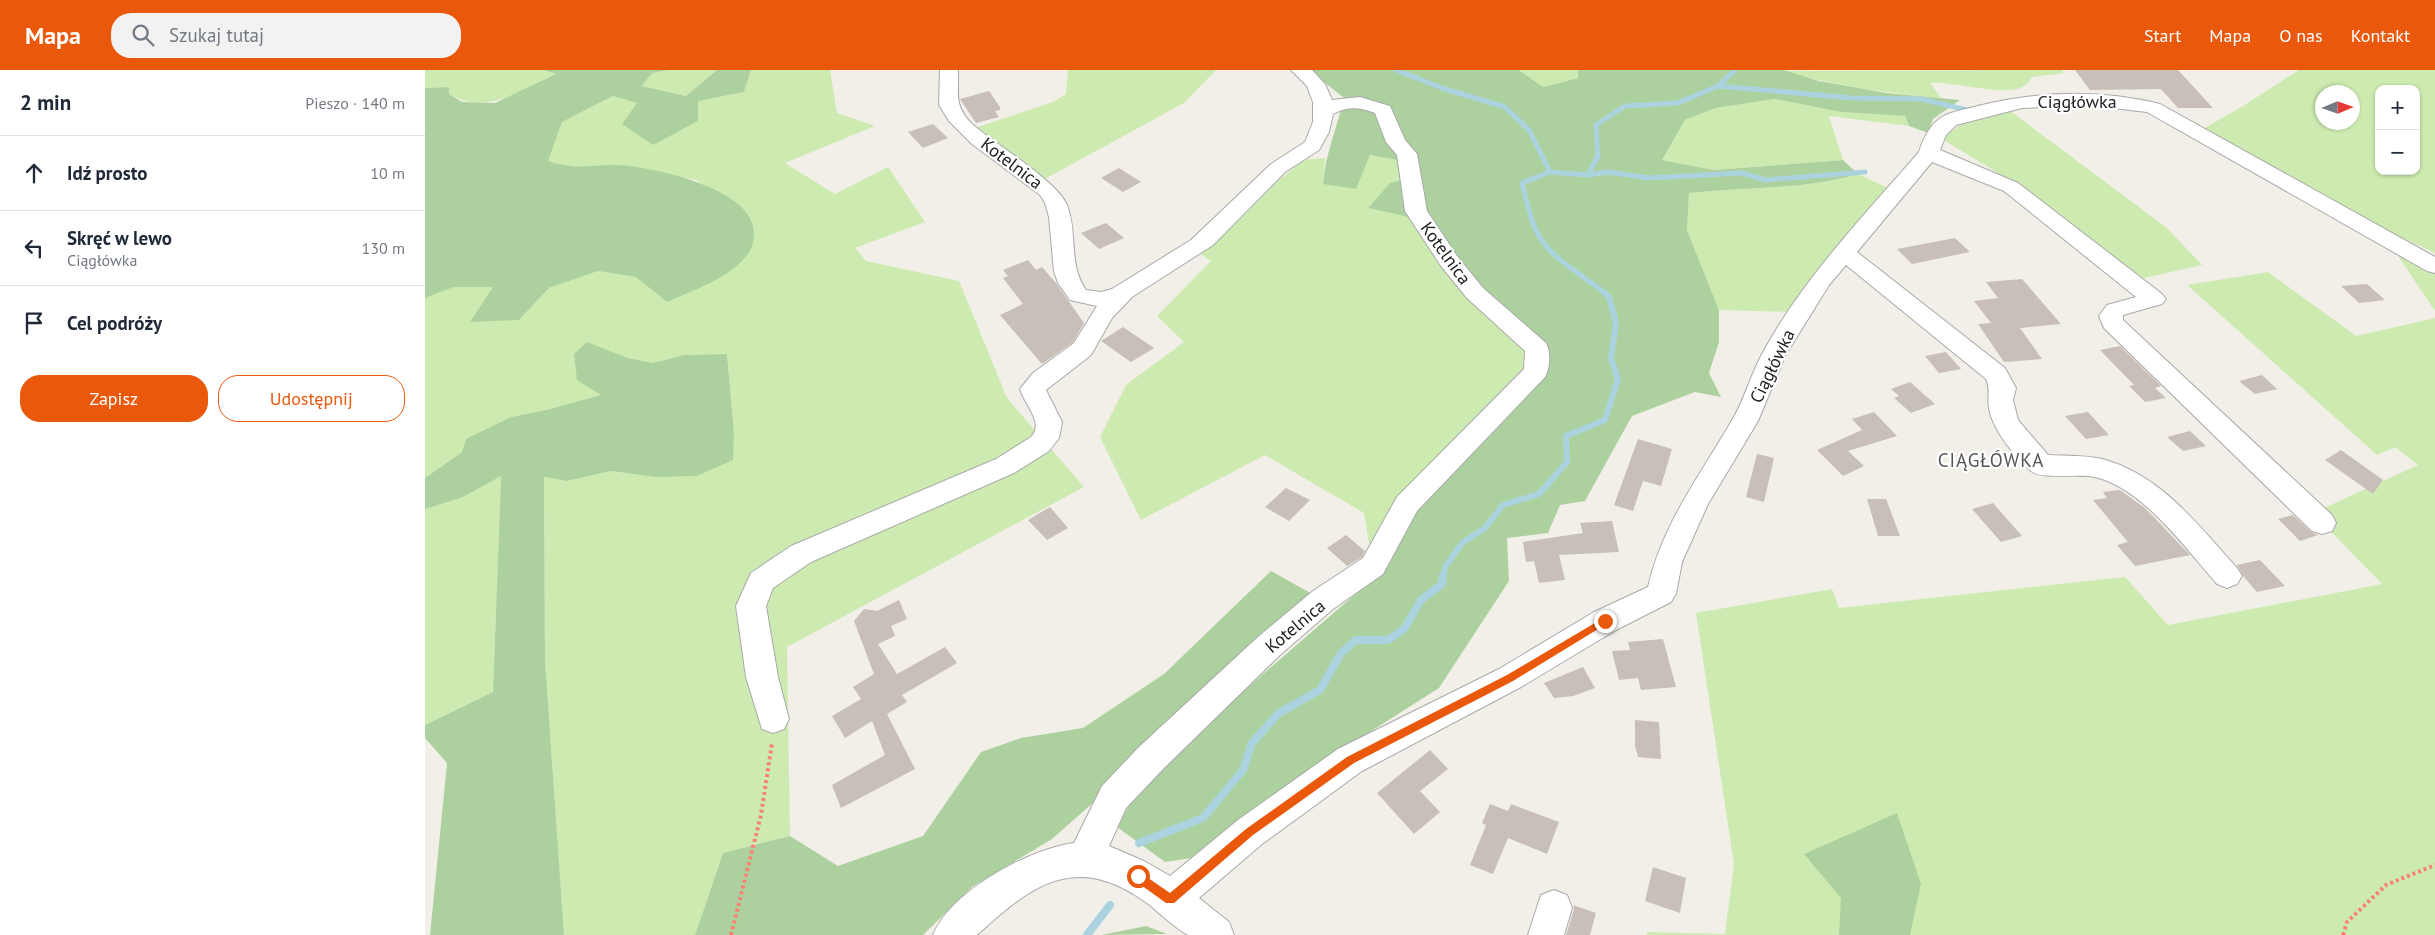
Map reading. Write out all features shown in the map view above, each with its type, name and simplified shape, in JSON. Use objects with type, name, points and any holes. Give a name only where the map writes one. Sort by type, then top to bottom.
[{"type":"street","name":"Kotelnica","points":[[949,70],[949,101],[954,114],[971,131],[1048,191],[1055,199],[1063,231],[1063,268],[1071,288],[1083,297],[1094,299],[1122,295],[1204,241],[1278,168],[1313,145],[1322,128],[1323,112],[1333,106],[1351,102],[1365,102],[1383,110],[1396,142],[1407,154],[1416,211],[1449,261],[1475,293],[1537,349],[1536,371],[1407,504],[1373,566],[1323,600],[1269,646],[1151,758],[1114,798],[1085,858]]},
{"type":"street","points":[[1300,70],[1307,74],[1318,86],[1324,100],[1323,112]]},
{"type":"street","name":"Ciągłówka","points":[[1170,899],[1250,832],[1350,760],[1510,678],[1605,621],[1661,594],[1668,562],[1695,502],[1745,421],[1773,356],[1820,281],[1929,152],[1932,141],[1950,121],[2013,103],[2059,99],[2125,101],[2153,108],[2435,266]]},
{"type":"street","points":[[1929,152],[2011,187],[2154,299],[2115,310],[2111,316],[2113,323],[2322,522]]},
{"type":"street","points":[[1845,253],[1996,374],[2003,388],[2000,396],[2003,422],[2041,465],[2102,469],[2133,484],[2160,504],[2227,576]]},
{"type":"street","points":[[773,719],[762,677],[751,606],[761,581],[801,554],[1005,466],[1040,444],[1046,438],[1049,422],[1044,408],[1036,400],[1033,389],[1037,381],[1061,368],[1078,353],[1095,334],[1105,314],[1122,295]]},
{"type":"street","points":[[951,935],[970,915],[1016,881],[1063,862],[1085,858],[1117,867],[1138,876],[1216,935]]},
{"type":"path","points":[[731,935],[769,777],[773,719]]},
{"type":"path","points":[[2343,935],[2347,922],[2386,885],[2435,865]]},
{"type":"green space","points":[[425,70],[544,70],[556,74],[504,98],[490,102],[477,102],[463,100],[449,94],[449,87],[425,88]]},
{"type":"green space","points":[[544,70],[669,70],[652,73],[642,86],[686,96],[717,70],[751,70],[744,92],[698,101],[698,121],[653,145],[622,124],[637,103],[613,96],[562,122],[548,161],[567,166],[618,165],[653,170],[674,175],[716,190],[733,200],[746,212],[753,226],[753,241],[748,254],[738,265],[710,283],[667,302],[636,277],[598,271],[549,288],[519,320],[470,322],[493,287],[454,287],[425,298],[425,88],[449,87],[449,94],[462,102],[495,103],[556,74]]},
{"type":"green space","points":[[669,70],[717,70],[686,96],[642,86],[652,73]]},
{"type":"green space","points":[[751,70],[830,70],[837,113],[875,126],[785,163],[835,194],[888,167],[925,222],[855,248],[866,261],[959,281],[1007,398],[1084,487],[787,647],[790,836],[723,853],[695,935],[564,935],[545,659],[544,477],[567,481],[611,471],[655,477],[734,432],[727,354],[684,355],[653,363],[628,358],[587,343],[602,395],[511,417],[425,478],[425,298],[454,287],[493,287],[519,320],[549,288],[598,271],[636,277],[714,191],[696,180],[619,165],[573,168],[547,161],[562,122],[613,96],[645,102],[678,102],[744,92]]},
{"type":"green space","points":[[1068,70],[1216,70],[1184,103],[1043,180],[978,127],[1053,102],[1066,94]]},
{"type":"green space","points":[[1309,70],[1519,70],[1543,87],[1578,78],[1578,70],[1784,70],[1819,81],[1887,93],[1960,100],[1933,119],[1928,133],[1909,126],[1905,116],[1841,112],[1775,99],[1716,108],[1685,120],[1662,160],[1714,170],[1843,160],[1858,174],[1817,183],[1689,193],[1687,230],[1719,310],[1719,342],[1709,373],[1721,397],[1695,392],[1632,416],[1585,501],[1560,505],[1548,533],[1507,538],[1509,581],[1439,688],[1299,777],[1211,855],[1165,862],[1117,827],[1146,775],[1381,572],[1413,511],[1548,360],[1460,262],[1436,223],[1368,208],[1390,183],[1412,177],[1403,161],[1370,155],[1356,189],[1323,184],[1329,152],[1344,98]]},
{"type":"green space","points":[[1519,70],[1578,70],[1578,78],[1543,87]]},
{"type":"green space","points":[[2062,70],[2064,73],[2032,77],[2024,86],[2006,90],[1930,83],[1941,98],[1861,88],[1783,71]]},
{"type":"green space","points":[[2299,70],[2435,70],[2435,253],[2338,208],[2201,130]]},
{"type":"green space","points":[[1775,99],[1841,112],[1905,116],[1909,126],[1829,116],[1843,160],[1714,170],[1662,160],[1685,120],[1716,108]]},
{"type":"green space","points":[[2009,110],[2167,228],[2202,265],[2140,279],[2016,184],[1942,139],[1961,124]]},
{"type":"green space","points":[[1370,155],[1403,161],[1413,177],[1390,183],[1368,208],[1420,218],[1527,346],[1526,374],[1371,555],[1364,513],[1265,455],[1141,520],[1100,437],[1126,385],[1184,342],[1157,316],[1211,261],[1195,250],[1303,160],[1325,158],[1323,184]]},
{"type":"green space","points":[[1858,174],[1888,188],[1792,312],[1719,310],[1687,230],[1689,193],[1817,183]]},
{"type":"green space","points":[[2392,247],[2435,268],[2435,311]]},
{"type":"green space","points":[[2268,272],[2356,336],[2435,318],[2435,935],[1646,935],[1648,932],[1725,934],[1734,864],[1696,613],[1832,589],[1839,608],[2125,577],[2168,625],[2382,584],[2313,513],[2418,465],[2395,447],[2377,455],[2187,285]]},
{"type":"green space","points":[[587,342],[628,358],[653,363],[684,355],[727,354],[734,432],[733,460],[697,476],[655,477],[611,471],[567,481],[544,477],[545,659],[564,935],[430,935],[447,763],[425,738],[425,725],[493,692],[501,476],[461,498],[425,509],[425,478],[462,452],[466,439],[511,417],[546,410],[601,395],[577,380],[574,354]]},
{"type":"green space","points":[[501,475],[493,692],[425,725],[425,509],[461,498]]},
{"type":"green space","points":[[1271,571],[1314,595],[1180,726],[1052,839],[972,887],[923,935],[695,935],[723,853],[790,836],[838,866],[923,836],[981,752],[1021,738],[1083,728],[1164,674]]},
{"type":"green space","points":[[1897,813],[1921,884],[1910,935],[1839,935],[1841,898],[1804,854]]},
{"type":"green space","points":[[1146,926],[1167,934],[1101,935]]},
{"type":"building","points":[[2075,70],[2178,70],[2213,108],[2178,108],[2161,89],[2090,90]]},
{"type":"building","points":[[989,91],[1000,107],[1000,110],[995,111],[999,117],[976,123],[960,99]]},
{"type":"building","points":[[933,124],[948,138],[923,148],[908,132]]},
{"type":"building","points":[[1119,168],[1141,182],[1123,192],[1101,178]]},
{"type":"building","points":[[1106,223],[1124,238],[1099,249],[1081,233]]},
{"type":"building","points":[[1955,238],[1970,252],[1912,264],[1897,249]]},
{"type":"building","points":[[1028,260],[1036,270],[1042,267],[1056,283],[1084,323],[1073,342],[1042,364],[1000,315],[1023,304],[1003,278],[1008,276],[1003,270]]},
{"type":"building","points":[[2022,279],[2061,324],[2020,328],[2042,359],[2004,362],[1978,324],[1991,323],[1974,301],[1998,298],[1986,282]]},
{"type":"building","points":[[2367,284],[2385,300],[2359,303],[2341,286]]},
{"type":"building","points":[[1123,327],[1154,348],[1131,362],[1101,341]]},
{"type":"building","points":[[2120,346],[2161,386],[2155,388],[2166,398],[2145,402],[2129,386],[2134,385],[2100,350]]},
{"type":"building","points":[[1946,352],[1961,369],[1939,373],[1925,356]]},
{"type":"building","points":[[2262,375],[2277,389],[2255,394],[2239,381]]},
{"type":"building","points":[[1910,382],[1935,404],[1911,413],[1894,398],[1899,396],[1891,389]]},
{"type":"building","points":[[1874,412],[1897,436],[1848,451],[1864,466],[1843,476],[1817,450],[1862,430],[1852,419]]},
{"type":"building","points":[[2088,412],[2109,435],[2086,439],[2065,416]]},
{"type":"building","points":[[2190,431],[2206,446],[2183,451],[2167,437]]},
{"type":"building","points":[[1638,439],[1672,449],[1661,486],[1643,481],[1633,511],[1614,505]]},
{"type":"building","points":[[2341,450],[2383,480],[2373,494],[2325,460]]},
{"type":"building","points":[[1757,454],[1774,458],[1764,502],[1746,497]]},
{"type":"building","points":[[1286,488],[1310,500],[1289,521],[1265,507]]},
{"type":"building","points":[[2120,490],[2145,508],[2190,555],[2135,566],[2117,545],[2128,542],[2093,500],[2107,498],[2103,492]]},
{"type":"building","points":[[1867,499],[1886,499],[1900,536],[1878,536]]},
{"type":"building","points":[[1993,503],[2022,536],[2001,542],[1972,509]]},
{"type":"building","points":[[1050,507],[1068,528],[1047,540],[1028,520]]},
{"type":"building","points":[[2293,515],[2311,532],[2318,535],[2300,541],[2278,519]]},
{"type":"building","points":[[1612,521],[1619,552],[1559,555],[1565,580],[1539,583],[1534,561],[1526,562],[1523,542],[1583,533],[1580,523]]},
{"type":"building","points":[[1346,535],[1365,551],[1362,557],[1347,566],[1327,548]]},
{"type":"building","points":[[2260,560],[2285,586],[2257,592],[2244,577],[2237,565]]},
{"type":"building","points":[[899,600],[907,619],[891,626],[895,636],[878,644],[897,674],[945,647],[957,663],[902,695],[907,702],[887,714],[915,769],[841,808],[832,785],[885,755],[872,721],[845,738],[832,716],[861,699],[853,687],[874,674],[854,621],[864,609],[877,611]]},
{"type":"building","points":[[1663,639],[1676,687],[1641,690],[1638,678],[1619,680],[1612,651],[1630,650],[1628,642]]},
{"type":"building","points":[[1583,667],[1595,688],[1573,696],[1554,698],[1544,683]]},
{"type":"building","points":[[1635,720],[1659,722],[1661,759],[1638,757],[1635,746]]},
{"type":"building","points":[[1430,750],[1448,769],[1420,791],[1440,812],[1414,834],[1377,793]]},
{"type":"building","points":[[1490,804],[1508,811],[1511,804],[1559,822],[1547,854],[1508,838],[1493,874],[1470,865],[1486,825],[1482,823]]},
{"type":"building","points":[[1653,867],[1686,878],[1680,913],[1645,901]]},
{"type":"building","points":[[1573,905],[1596,913],[1590,935],[1566,935],[1574,909]]},
{"type":"waterway","points":[[1396,70],[1442,88],[1505,107],[1529,130],[1550,172]]},
{"type":"waterway","points":[[1718,86],[1735,70]]},
{"type":"waterway","points":[[1588,175],[1598,156],[1596,125],[1625,106],[1678,103],[1718,86]]},
{"type":"waterway","points":[[1718,86],[1852,98],[1921,99],[1967,110]]},
{"type":"waterway","points":[[1550,172],[1588,175]]},
{"type":"waterway","points":[[1550,172],[1522,183],[1535,228],[1540,238],[1556,257],[1606,294]]},
{"type":"waterway","points":[[1588,175],[1608,172],[1648,178],[1742,173],[1765,180],[1865,172]]},
{"type":"waterway","points":[[1443,577],[1445,567],[1463,542],[1484,529],[1503,505],[1539,494],[1567,462],[1566,436],[1605,420],[1618,379],[1611,358],[1616,323],[1609,297],[1606,294]]},
{"type":"waterway","points":[[1139,843],[1203,818],[1243,770],[1252,743],[1279,713],[1320,690],[1341,653],[1356,640],[1388,640],[1404,629],[1421,600],[1442,584],[1443,576]]},
{"type":"waterway","points":[[1087,935],[1110,905]]},
{"type":"district","name":"CIĄGŁÓWKA","points":[[1991,460]]},
{"type":"route","points":[[1138,876],[1170,899],[1250,832],[1350,760],[1510,678],[1605,621]]}]
